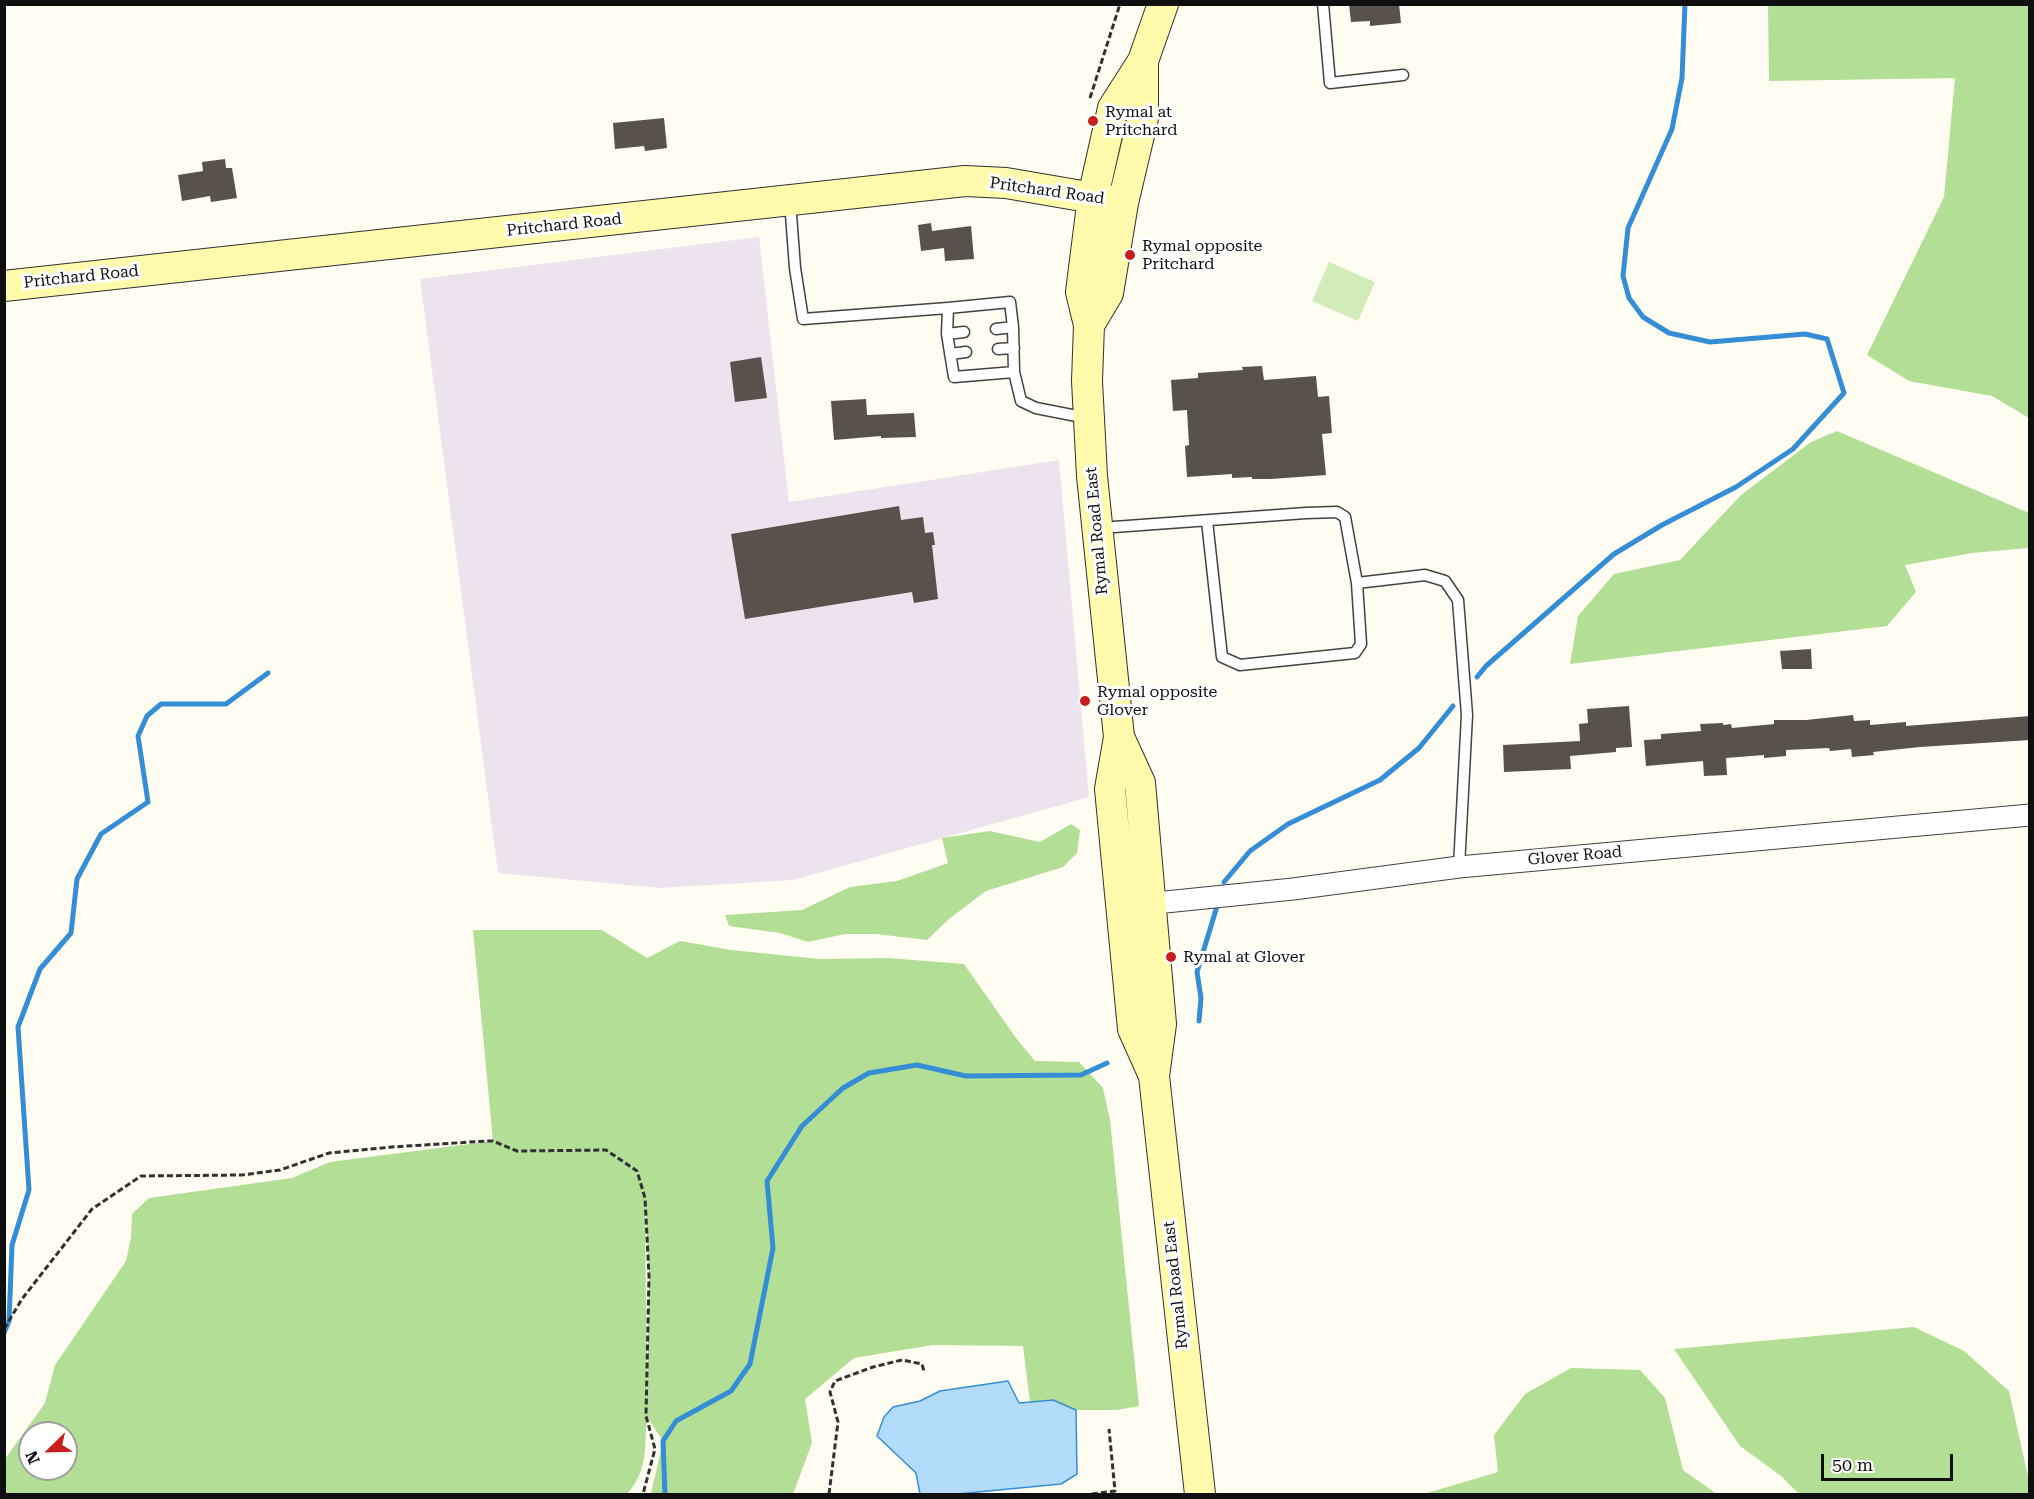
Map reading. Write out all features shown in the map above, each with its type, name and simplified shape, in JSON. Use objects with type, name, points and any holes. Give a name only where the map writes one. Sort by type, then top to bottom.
[{"type":"main road","name":"Rymal Road East","points":[[1154,1076],[1133,1029],[1110,789],[1119,737],[1096,529],[1086,381],[1089,325],[1081,292],[1093,197],[1113,108],[1143,61],[1163,4]]},
{"type":"main road","name":"Rymal Road East","points":[[1089,325],[1108,293],[1123,203],[1143,118],[1143,61]]},
{"type":"main road","name":"Pritchard Road","points":[[4,286],[965,181],[1006,183],[1123,203]]},
{"type":"main road","name":"Rymal Road East","points":[[1119,737],[1140,783],[1161,1024],[1154,1076],[1200,1494]]},
{"type":"street","name":"Glover Road","points":[[1121,906],[1293,890],[1459,867],[2030,814]]},
{"type":"lane","points":[[1323,4],[1330,83],[1403,75]]},
{"type":"lane","points":[[790,200],[795,268],[803,319],[1010,302],[1014,372],[1021,402],[1036,408],[1088,418]]},
{"type":"lane","points":[[948,308],[947,334],[954,377],[1014,372]]},
{"type":"lane","points":[[996,329],[1013,327]]},
{"type":"lane","points":[[947,334],[964,332]]},
{"type":"lane","points":[[998,349],[1014,348]]},
{"type":"lane","points":[[950,354],[966,352]]},
{"type":"lane","points":[[1096,529],[1207,520],[1337,512],[1345,517],[1357,583],[1361,644],[1355,653],[1240,664],[1222,657],[1207,520]]},
{"type":"lane","points":[[1357,583],[1425,575],[1445,581],[1458,600],[1467,716],[1459,867]]},
{"type":"path","points":[[1088,106],[1120,4]]},
{"type":"path","points":[[4,1329],[22,1299],[92,1209],[141,1176],[242,1175],[280,1170],[329,1154],[493,1141],[517,1151],[606,1150],[638,1171],[645,1198],[649,1276],[646,1416],[655,1449],[644,1494]]},
{"type":"path","points":[[829,1494],[838,1422],[830,1392],[835,1381],[873,1367],[902,1360],[922,1364],[924,1371]]},
{"type":"path","points":[[1092,1494],[1115,1491],[1109,1429]]},
{"type":"shaded area","points":[[759,237],[789,502],[1059,460],[1089,797],[793,880],[660,888],[498,873],[420,279]]},
{"type":"green space","points":[[1768,5],[2029,5],[2029,418],[1992,396],[1909,381],[1867,355],[1944,197],[1955,78],[1769,81]]},
{"type":"green space","points":[[1329,262],[1375,282],[1358,321],[1312,301]]},
{"type":"green space","points":[[1837,431],[2029,513],[2029,548],[1972,553],[1905,565],[1916,592],[1887,626],[1570,664],[1578,616],[1614,574],[1680,560],[1741,495],[1811,442]]},
{"type":"green space","points":[[1071,824],[1080,830],[1077,853],[1063,867],[986,891],[949,919],[927,940],[876,934],[845,934],[808,942],[780,933],[729,926],[725,915],[802,910],[850,887],[897,881],[948,863],[942,838],[990,831],[1040,842]]},
{"type":"green space","points":[[473,930],[602,930],[647,958],[680,941],[731,950],[820,959],[888,958],[964,964],[1035,1061],[1079,1062],[1103,1088],[1110,1120],[1139,1406],[1117,1410],[1076,1410],[1053,1400],[1030,1402],[1023,1346],[933,1345],[854,1358],[805,1399],[812,1443],[793,1494],[651,1494],[663,1441],[647,1417],[642,1467],[627,1494],[5,1494],[5,1459],[18,1441],[18,1481],[78,1481],[78,1421],[32,1421],[45,1403],[55,1365],[126,1261],[131,1237],[132,1214],[149,1198],[292,1178],[330,1162],[493,1141]],"holes":[[[645,1216],[649,1276],[647,1404]]]},
{"type":"green space","points":[[1914,1327],[1964,1351],[2009,1391],[2029,1481],[2029,1494],[1799,1494],[1781,1476],[1740,1446],[1674,1349]]},
{"type":"green space","points":[[1571,1368],[1640,1370],[1665,1398],[1683,1470],[1714,1494],[1424,1494],[1498,1472],[1494,1435],[1525,1394]]},
{"type":"water","points":[[1008,1381],[1019,1403],[1053,1400],[1076,1410],[1077,1474],[1061,1484],[957,1494],[920,1494],[916,1473],[877,1436],[884,1417],[893,1407],[920,1401],[940,1391]]},
{"type":"building","points":[[1349,4],[1399,4],[1401,23],[1370,26],[1370,21],[1351,22]]},
{"type":"building","points":[[664,118],[667,148],[645,151],[644,146],[615,149],[613,123]]},
{"type":"building","points":[[225,159],[226,168],[232,168],[237,198],[211,202],[210,196],[182,201],[178,175],[203,171],[202,162]]},
{"type":"building","points":[[931,223],[932,231],[971,226],[974,259],[945,261],[944,248],[921,251],[918,225]]},
{"type":"building","points":[[761,357],[767,398],[735,402],[730,362]]},
{"type":"building","points":[[1262,366],[1264,380],[1316,376],[1318,397],[1329,396],[1332,433],[1322,434],[1326,475],[1271,479],[1232,478],[1232,474],[1187,477],[1185,446],[1189,445],[1187,410],[1173,411],[1171,380],[1198,378],[1198,373],[1243,370],[1242,367]]},
{"type":"building","points":[[866,399],[867,415],[914,413],[916,437],[881,438],[881,436],[834,440],[831,401]]},
{"type":"building","points":[[899,506],[901,520],[923,517],[925,533],[933,532],[935,545],[932,545],[938,599],[914,603],[912,592],[745,619],[731,534]]},
{"type":"building","points":[[1811,649],[1812,669],[1782,669],[1780,651]]},
{"type":"building","points":[[1629,706],[1632,747],[1616,748],[1616,752],[1570,756],[1571,769],[1504,772],[1503,745],[1580,741],[1579,724],[1588,723],[1587,709]]},
{"type":"building","points":[[1853,715],[1854,721],[1870,720],[1870,725],[1906,722],[1906,726],[2030,716],[2030,740],[1920,747],[1873,752],[1874,755],[1852,757],[1851,749],[1786,750],[1786,756],[1726,758],[1727,775],[1704,776],[1703,761],[1646,766],[1644,740],[1661,739],[1661,734],[1701,731],[1700,724],[1731,724],[1732,728],[1774,724],[1774,720],[1806,720]]},
{"type":"waterway","points":[[1477,677],[1486,666],[1614,554],[1662,525],[1736,487],[1793,449],[1844,393],[1827,339],[1805,334],[1710,342],[1669,333],[1643,317],[1629,298],[1623,276],[1628,228],[1672,129],[1682,78],[1685,4]]},
{"type":"waterway","points":[[4,1333],[9,1321],[12,1245],[29,1190],[18,1027],[40,969],[71,933],[77,879],[101,834],[148,802],[138,736],[147,716],[161,704],[226,704],[268,673]]},
{"type":"waterway","points":[[1224,882],[1250,851],[1288,824],[1380,780],[1419,748],[1453,706]]},
{"type":"waterway","points":[[1199,1021],[1201,998],[1197,972],[1218,903]]},
{"type":"waterway","points":[[665,1494],[663,1441],[676,1421],[731,1391],[750,1364],[773,1248],[767,1181],[802,1126],[843,1088],[869,1073],[917,1065],[966,1076],[1081,1075],[1107,1063]]},
{"type":"place","name":"Rymal at Pritchard","points":[[1093,121]]},
{"type":"place","name":"Rymal opposite Pritchard","points":[[1130,255]]},
{"type":"place","name":"Rymal opposite Glover","points":[[1085,701]]},
{"type":"place","name":"Rymal at Glover","points":[[1171,957]]}]
